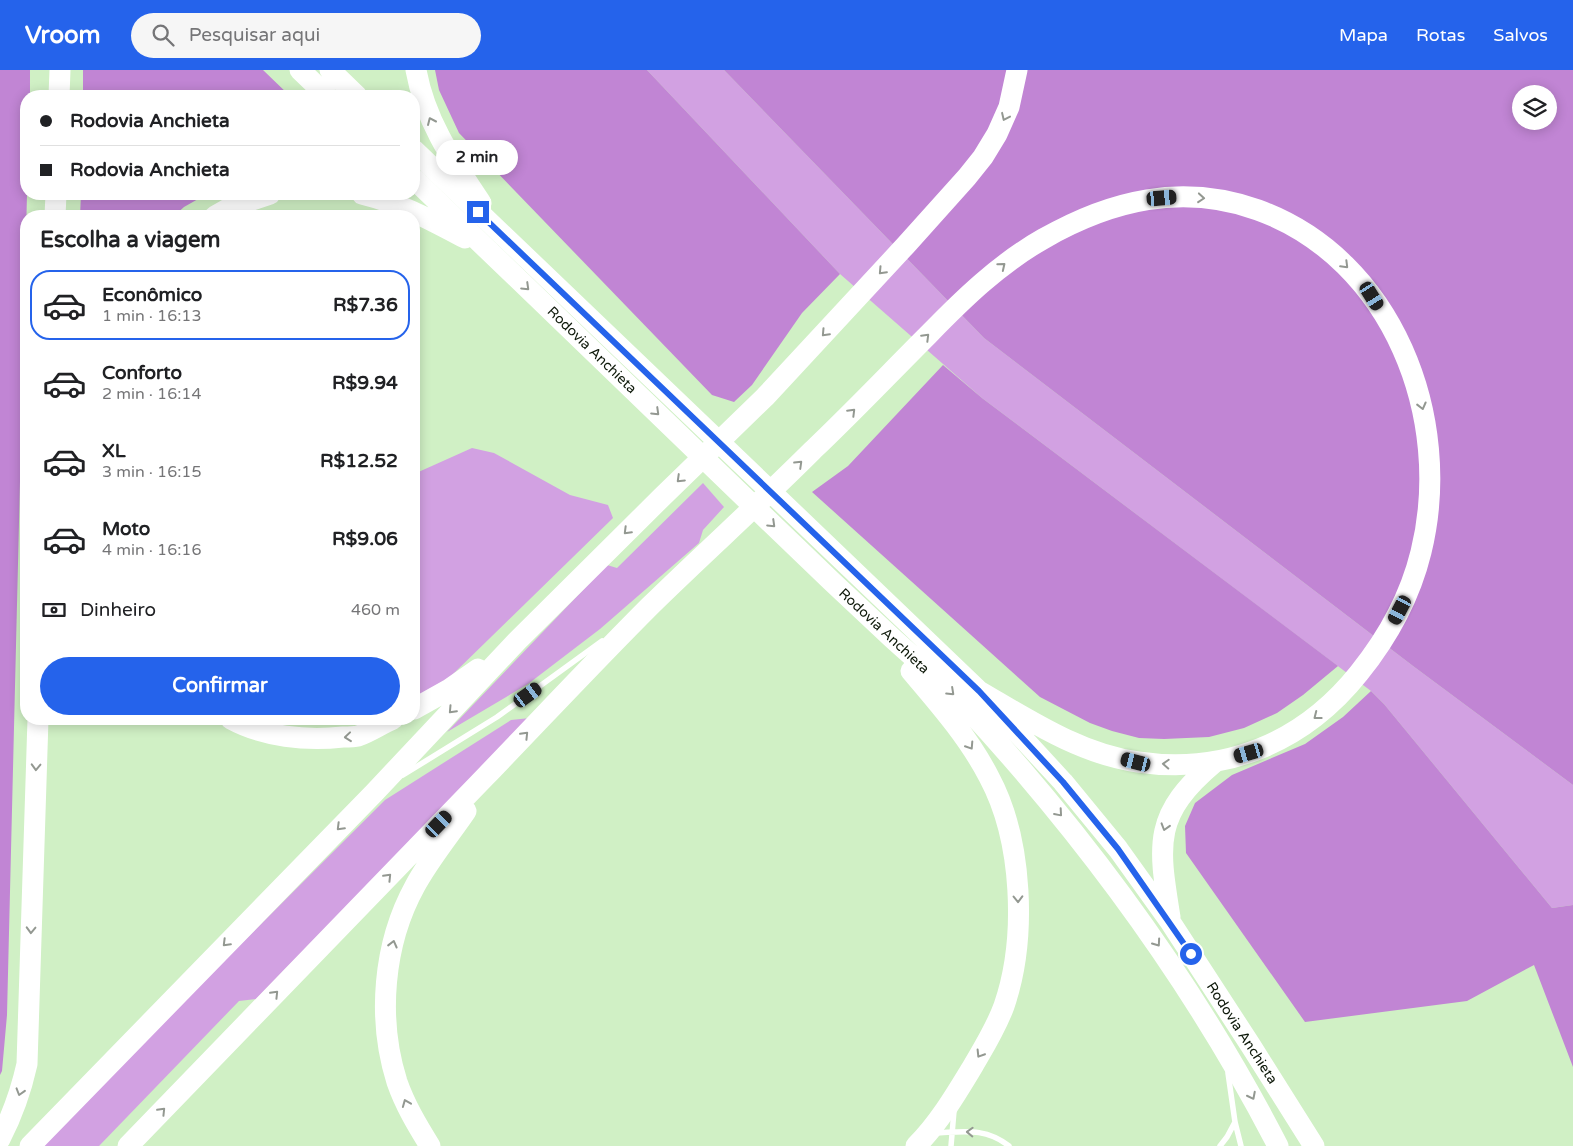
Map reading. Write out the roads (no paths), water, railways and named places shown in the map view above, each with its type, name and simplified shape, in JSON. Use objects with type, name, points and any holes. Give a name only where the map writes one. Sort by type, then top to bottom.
[{"type":"highway","points":[[59,90],[60,70]]},
{"type":"highway","points":[[300,70],[321,90]]},
{"type":"highway","points":[[330,70],[351,90]]},
{"type":"highway","points":[[416,70],[427,111],[435,130],[454,161],[497,244]]},
{"type":"highway","points":[[30,1146],[374,794],[517,641],[662,496],[766,397],[858,298],[967,177],[982,157],[997,134],[1009,107],[1017,70]]},
{"type":"highway","name":"Rodovia Anchieta","points":[[420,157],[497,244],[851,600],[966,706],[1070,826],[1168,958],[1246,1084],[1278,1146]]},
{"type":"highway","name":"Rodovia Anchieta","points":[[420,184],[497,244],[979,691],[1063,782],[1118,849],[1171,923],[1314,1146]]},
{"type":"highway","points":[[128,1146],[651,606],[817,447],[965,297],[1007,262],[1040,240],[1099,212],[1122,204],[1146,199],[1178,196],[1230,202],[1253,208],[1282,220],[1332,252],[1367,289],[1391,325],[1406,356],[1417,388],[1424,415],[1428,443],[1429,500],[1421,551],[1412,581],[1400,610],[1375,653],[1352,682],[1336,700],[1300,728],[1256,750],[1215,762],[1186,765],[1144,763],[1104,754],[1071,742],[979,691]]},
{"type":"highway","points":[[226,210],[252,200]]},
{"type":"highway","points":[[387,200],[413,210]]},
{"type":"highway","points":[[420,213],[497,244]]},
{"type":"highway","points":[[851,600],[951,718],[971,746],[990,778],[1013,844],[1018,880],[1016,943],[1012,973],[1004,1006],[990,1037],[955,1096],[922,1140]]},
{"type":"highway","points":[[420,706],[448,690],[517,641]]},
{"type":"highway","points":[[0,1139],[12,1117],[22,1089],[27,1064],[38,725]]},
{"type":"highway","points":[[245,725],[272,734],[303,738],[330,738],[358,736],[381,725]]},
{"type":"highway","points":[[430,1146],[411,1115],[398,1082],[389,1051],[386,1020],[386,985],[390,954],[399,920],[415,886],[506,755]]},
{"type":"highway","points":[[1171,923],[1162,870],[1162,837],[1164,829],[1174,806],[1200,774],[1215,762]]},
{"type":"lane","points":[[618,629],[651,606]]},
{"type":"lane","points":[[374,794],[497,717],[610,635]]},
{"type":"lane","points":[[1221,1044],[1241,1146]]},
{"type":"lane","points":[[951,1146],[955,1096]]},
{"type":"lane","points":[[1220,1146],[1235,1122]]},
{"type":"lane","points":[[922,1140],[952,1132],[978,1132],[990,1134],[1009,1146]]}]
